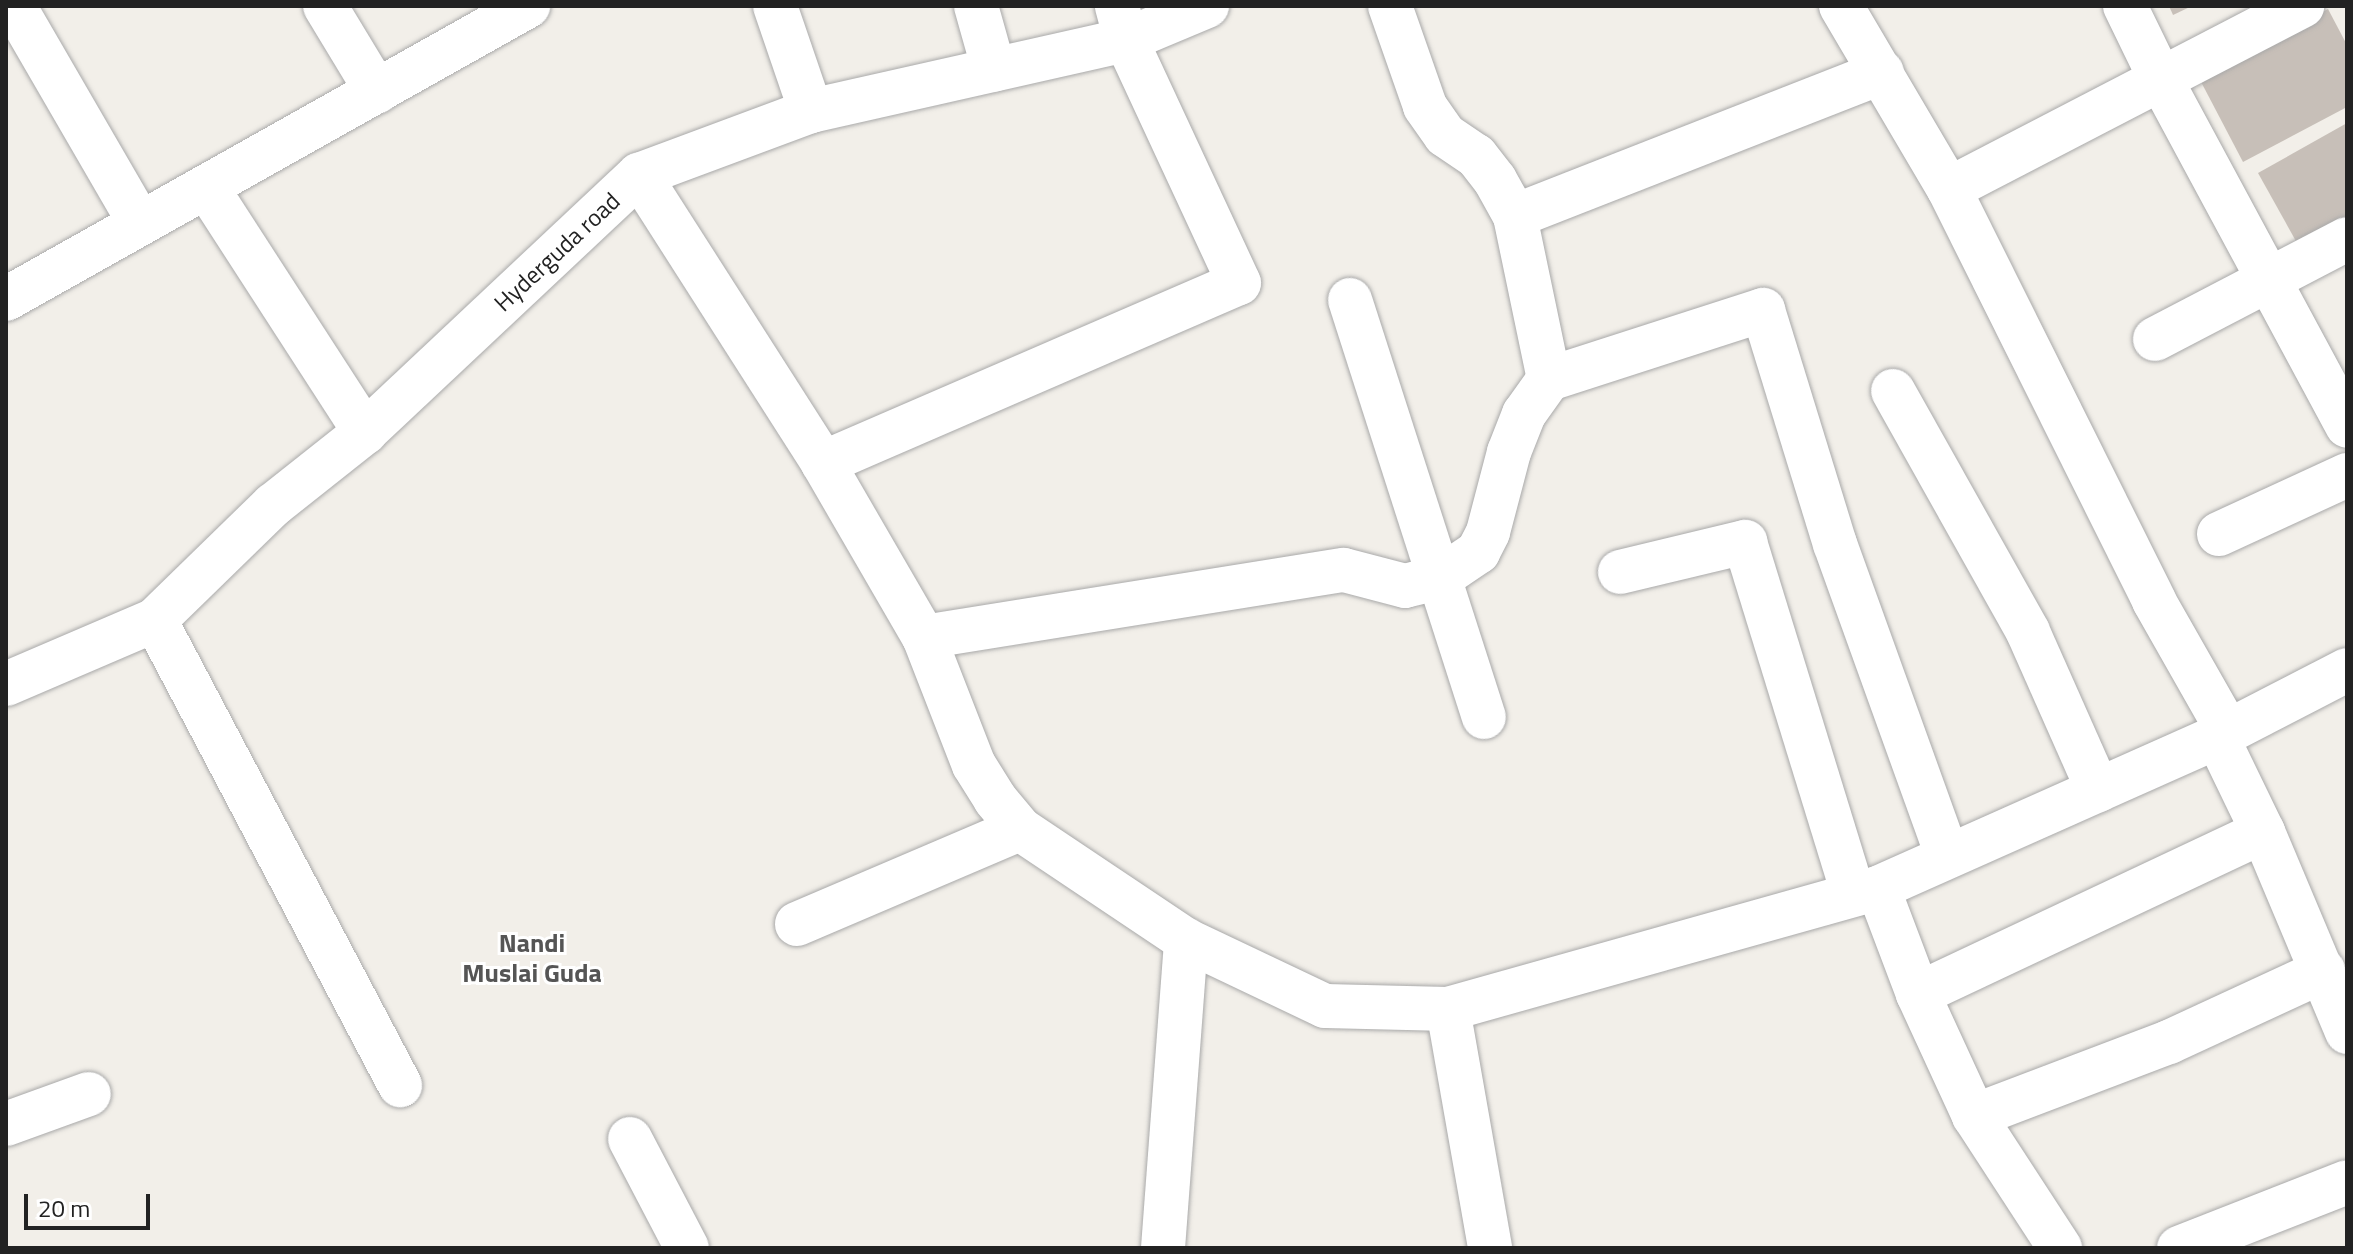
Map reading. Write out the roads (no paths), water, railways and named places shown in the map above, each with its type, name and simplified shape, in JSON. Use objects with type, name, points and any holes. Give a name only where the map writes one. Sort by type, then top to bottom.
[{"type":"street","points":[[14,6],[140,223]]},
{"type":"street","points":[[325,6],[377,92]]},
{"type":"street","points":[[6,299],[528,6]]},
{"type":"street","points":[[775,6],[811,111]]},
{"type":"street","points":[[976,6],[994,70]]},
{"type":"street","name":"Hyderguda road","points":[[6,684],[155,620],[273,505],[365,432],[639,175],[811,111],[994,70],[1121,23],[1207,6]]},
{"type":"street","points":[[1390,6],[1425,106],[1445,135],[1476,156],[1495,180],[1515,216],[1549,379]]},
{"type":"street","points":[[1841,6],[1949,189],[2222,734],[2347,1032]]},
{"type":"street","points":[[2125,6],[2160,78],[2272,280],[2347,426]]},
{"type":"street","points":[[1949,189],[2302,6]]},
{"type":"street","points":[[823,463],[1239,283],[1121,23]]},
{"type":"street","points":[[1515,216],[1882,72]]},
{"type":"street","points":[[639,175],[823,463],[924,637],[974,765],[995,799],[1020,829],[1186,940],[1325,1006],[1448,1009],[1865,891],[2222,734],[2347,670]]},
{"type":"street","points":[[207,188],[365,432]]},
{"type":"street","points":[[2155,339],[2347,239]]},
{"type":"street","points":[[1350,300],[1484,717]]},
{"type":"street","points":[[924,637],[1344,570],[1405,586],[1441,577],[1478,552],[1488,532],[1506,463],[1524,414],[1549,379],[1763,310],[1835,544],[1947,855]]},
{"type":"street","points":[[1893,391],[2028,632],[2098,790]]},
{"type":"street","points":[[2219,534],[2347,475]]},
{"type":"street","points":[[1620,572],[1745,542],[1865,891],[1918,994],[1974,1116],[2060,1248]]},
{"type":"street","points":[[155,620],[400,1085]]},
{"type":"street","points":[[797,924],[1020,829]]},
{"type":"street","points":[[1918,994],[2263,832]]},
{"type":"street","points":[[1162,1248],[1186,940]]},
{"type":"street","points":[[1974,1116],[2169,1042],[2323,971]]},
{"type":"street","points":[[1448,1009],[1490,1248]]},
{"type":"street","points":[[6,1124],[89,1094]]},
{"type":"street","points":[[630,1139],[687,1248]]},
{"type":"street","points":[[2179,1248],[2347,1182]]},
{"type":"district","name":"Nandi Muslai Guda","points":[[532,958]]}]
